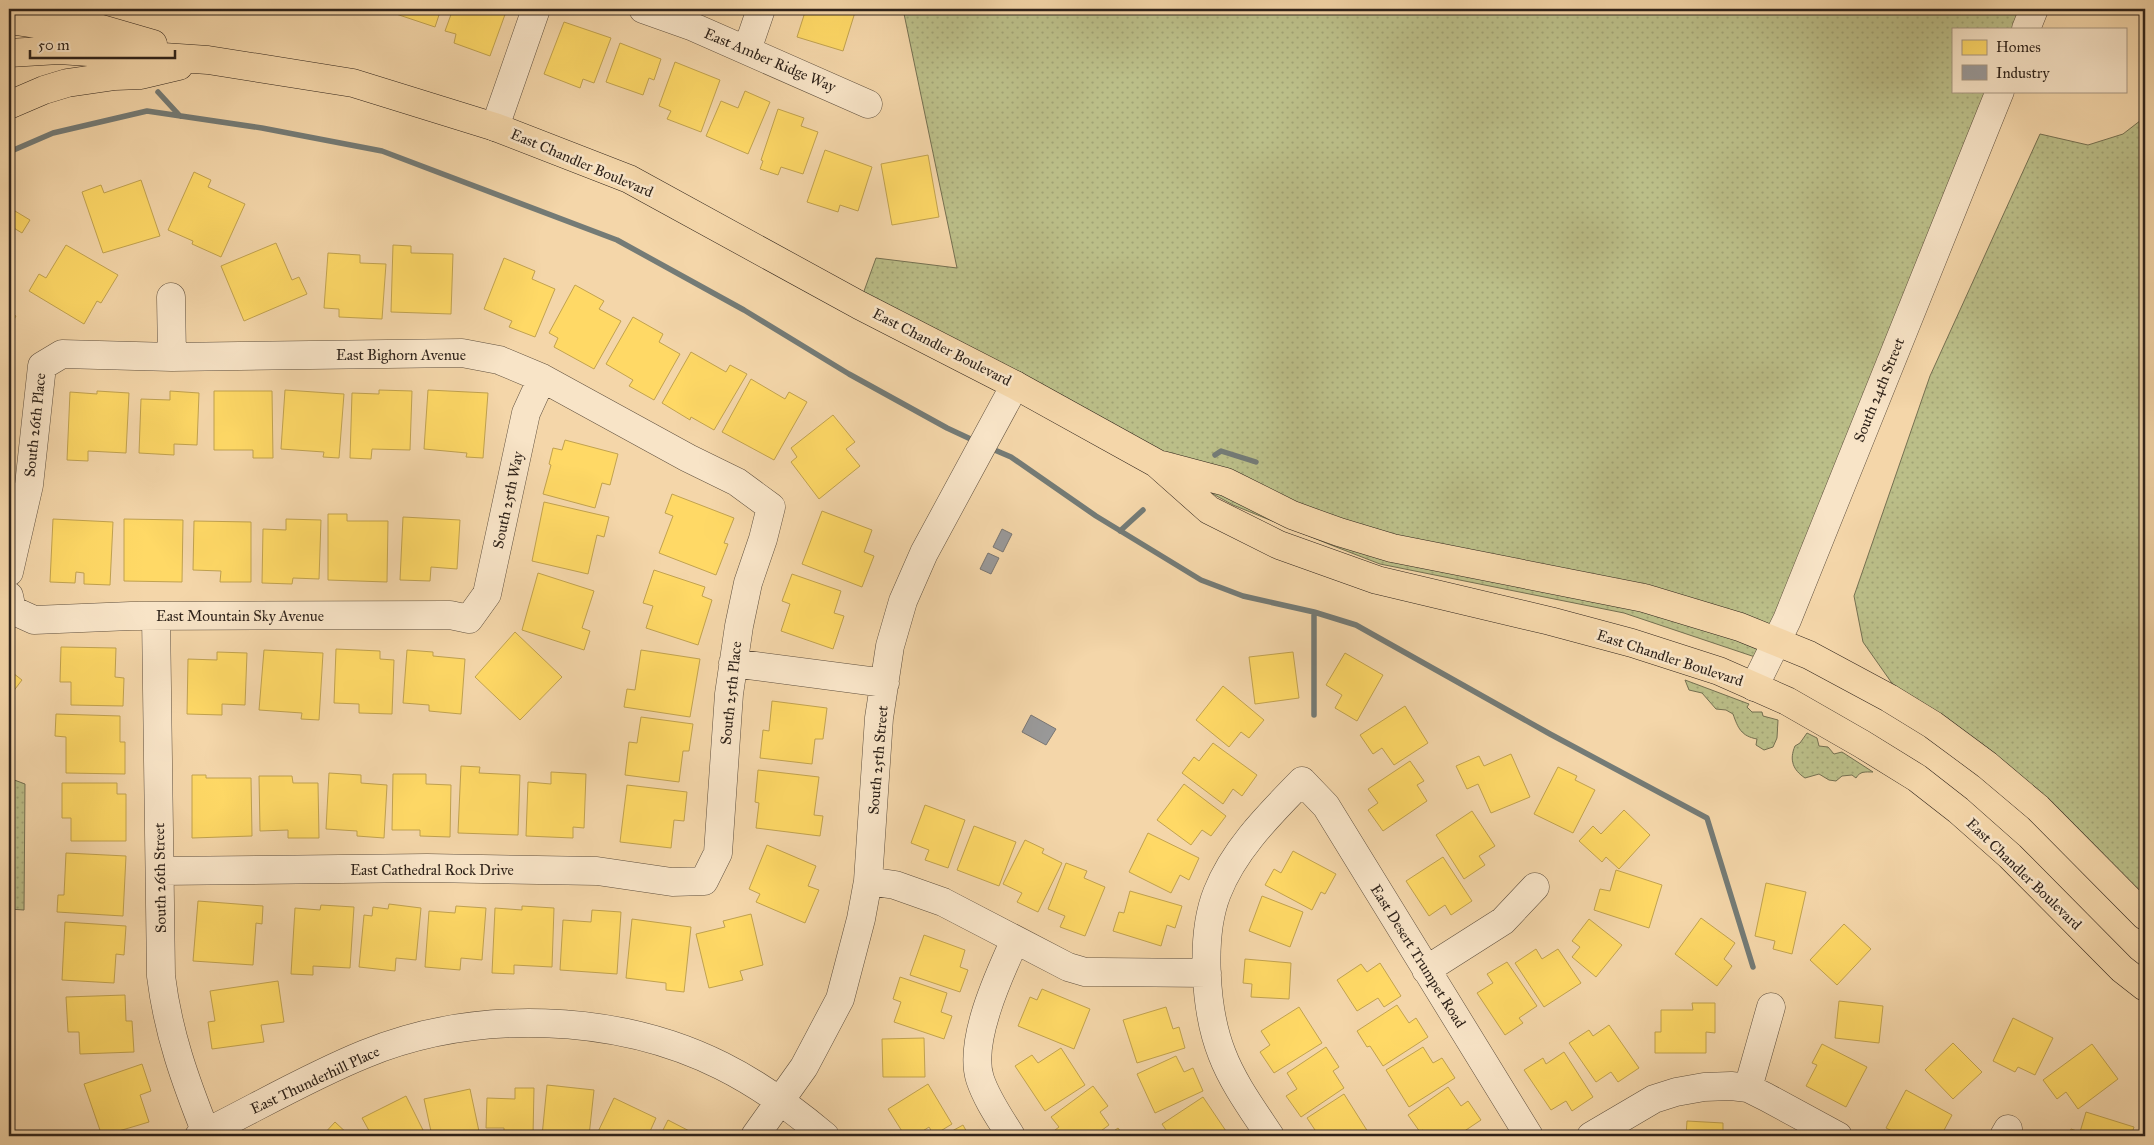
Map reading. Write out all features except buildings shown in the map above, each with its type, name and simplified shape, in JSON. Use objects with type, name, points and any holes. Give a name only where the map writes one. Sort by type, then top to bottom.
[{"type":"main road","points":[[9,20],[36,24],[91,26],[208,60]]},
{"type":"main road","name":"East Chandler Boulevard","points":[[9,53],[59,50],[208,60],[353,83],[495,126],[629,179],[859,305],[1015,385],[1156,464],[1209,510],[1279,545],[1377,580],[1550,621],[1632,644],[1719,671],[1790,702],[1917,778],[1958,810],[2010,856],[2122,969],[2145,987]]},
{"type":"main road","points":[[9,105],[44,90],[67,83],[115,76],[141,75],[208,60]]},
{"type":"main road","name":"East Chandler Boulevard","points":[[1156,464],[1226,482],[1292,515],[1383,545],[1644,598],[1740,627],[1775,643],[1809,655],[1889,698],[1933,725],[1964,748],[2038,808],[2145,916]]},
{"type":"street","points":[[495,126],[536,9]]},
{"type":"street","name":"East Amber Ridge Way","points":[[643,9],[691,26],[868,104]]},
{"type":"street","points":[[747,50],[761,9]]},
{"type":"street","points":[[2026,28],[2034,9]]},
{"type":"street","name":"South 24th Street","points":[[1754,686],[1787,620],[2000,92]]},
{"type":"street","points":[[171,298],[172,357]]},
{"type":"street","name":"East Bighorn Avenue","points":[[42,366],[62,354],[172,357],[462,353],[499,360],[542,378],[688,458],[737,482],[770,507]]},
{"type":"street","name":"South 26th Place","points":[[9,572],[28,485],[42,366]]},
{"type":"street","name":"South 25th Way","points":[[469,619],[487,594],[526,413],[542,378]]},
{"type":"street","name":"South 25th Street","points":[[755,1136],[812,1054],[840,999],[861,919],[868,881],[879,718],[890,646],[903,601],[924,553],[1015,385]]},
{"type":"street","name":"South 25th Place","points":[[704,881],[718,853],[727,714],[733,663],[748,582],[763,539],[770,507]]},
{"type":"street","name":"East Mountain Sky Avenue","points":[[10,603],[34,620],[156,616],[450,615],[469,619]]},
{"type":"street","name":"South 26th Street","points":[[156,616],[161,976],[166,1010],[182,1070],[203,1135]]},
{"type":"street","points":[[733,663],[885,683]]},
{"type":"street","name":"East Desert Trumpet Road","points":[[1207,972],[1209,930],[1217,894],[1231,866],[1256,830],[1302,781],[1326,806],[1529,1136]]},
{"type":"street","name":"East Cathedral Rock Drive","points":[[160,871],[493,869],[597,871],[672,882],[704,881]]},
{"type":"street","points":[[868,881],[895,885],[943,902],[1052,960],[1085,972],[1207,972],[1213,1028],[1222,1056],[1270,1136]]},
{"type":"street","points":[[1426,970],[1503,921],[1535,887]]},
{"type":"street","points":[[1011,1136],[988,1098],[977,1064],[981,1030],[1001,970],[1015,940]]},
{"type":"street","points":[[1748,1088],[1771,1008]]},
{"type":"street","name":"East Thunderhill Place","points":[[203,1135],[365,1054],[411,1039],[487,1025],[510,1023],[602,1028],[655,1040],[720,1065],[764,1089],[825,1136]]},
{"type":"street","points":[[1591,1136],[1654,1099],[1676,1092],[1704,1087],[1731,1086],[1748,1088],[1838,1136]]},
{"type":"green space","points":[[903,9],[2034,9],[2026,28],[1952,28],[1952,92],[2000,92],[1767,661],[1624,613],[1380,564],[1331,545],[1233,505],[1015,385],[859,305],[876,258],[957,268]]},
{"type":"green space","points":[[2145,117],[2145,899],[1896,689],[1863,642],[1854,596],[1930,376],[2040,134],[2088,145],[2123,134]]},
{"type":"green space","points":[[1685,680],[1749,704],[1747,707],[1752,712],[1762,712],[1763,716],[1778,720],[1777,738],[1773,747],[1764,750],[1756,745],[1757,739],[1747,736],[1741,731],[1733,714],[1726,710],[1716,709],[1702,693],[1689,690]]},
{"type":"green space","points":[[1807,733],[1817,738],[1819,746],[1828,747],[1834,754],[1842,752],[1873,772],[1861,773],[1856,778],[1852,775],[1842,776],[1836,781],[1829,780],[1819,774],[1805,778],[1795,768],[1792,756],[1795,746],[1800,743]]},
{"type":"green space","points":[[9,778],[25,784],[24,910],[9,909]]},
{"type":"waterway","points":[[102,9],[105,13]]},
{"type":"waterway","points":[[158,92],[180,116]]},
{"type":"waterway","points":[[9,152],[53,133],[147,111],[262,128],[382,151],[617,240],[744,310],[849,374],[947,428],[977,442]]},
{"type":"waterway","points":[[990,448],[1011,457],[1096,516],[1201,580],[1243,596],[1314,612],[1356,625],[1550,734],[1707,818],[1753,967]]},
{"type":"waterway","points":[[1215,455],[1221,451],[1256,462]]},
{"type":"waterway","points":[[1120,531],[1143,510]]},
{"type":"waterway","points":[[1314,612],[1314,715]]}]
